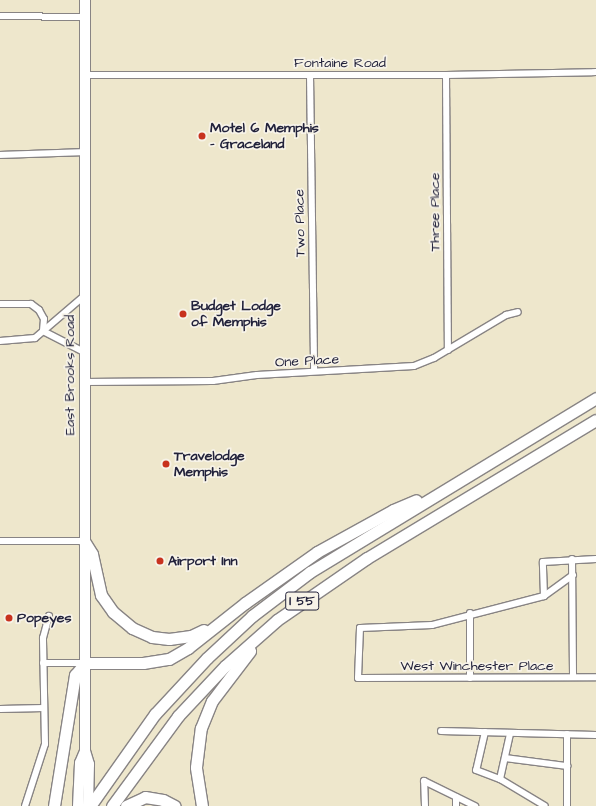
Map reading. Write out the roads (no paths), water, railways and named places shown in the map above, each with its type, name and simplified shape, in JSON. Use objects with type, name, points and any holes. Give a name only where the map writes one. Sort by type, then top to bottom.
[{"type":"highway","name":"I 55","points":[[89,806],[107,779],[160,708],[235,631],[310,572],[596,398]]},
{"type":"highway","name":"I 55","points":[[112,806],[178,716],[225,666],[277,620],[367,558],[596,420]]},
{"type":"highway","points":[[54,806],[75,675],[85,663],[143,663],[169,659],[188,648],[222,620],[282,576],[351,532],[393,510],[443,490]]},
{"type":"highway","points":[[84,541],[92,554],[101,595],[113,612],[132,628],[152,637],[179,639],[201,632],[222,620]]},
{"type":"highway","points":[[202,806],[196,767],[198,742],[205,715],[223,684],[277,620]]},
{"type":"highway","points":[[126,806],[145,797],[163,800],[175,806]]},
{"type":"main road","name":"East Brooks Road","points":[[85,0],[85,750],[89,764],[89,806]]},
{"type":"main road","name":"East Brooks Road","points":[[78,806],[80,763],[85,750]]},
{"type":"street","points":[[0,16],[84,17]]},
{"type":"street","name":"Fontaine Road","points":[[84,75],[446,75],[596,72]]},
{"type":"street","name":"Two Place","points":[[310,75],[314,371]]},
{"type":"street","name":"Three Place","points":[[446,75],[448,350]]},
{"type":"street","points":[[0,155],[84,152]]},
{"type":"street","points":[[0,341],[35,338],[84,296]]},
{"type":"street","points":[[0,304],[31,304],[39,310],[44,319],[43,331]]},
{"type":"street","name":"One Place","points":[[84,382],[213,381],[314,371],[382,370],[414,366],[448,350],[506,316],[518,312]]},
{"type":"street","points":[[43,331],[84,352]]},
{"type":"street","points":[[0,542],[84,541]]},
{"type":"street","points":[[572,559],[573,677]]},
{"type":"street","points":[[544,596],[543,562],[572,559],[596,559]]},
{"type":"street","points":[[470,678],[470,613],[544,596],[572,575]]},
{"type":"street","name":"West Winchester Place","points":[[470,613],[432,625],[360,628],[358,678],[596,677]]},
{"type":"street","points":[[25,806],[44,750],[44,632],[49,616]]},
{"type":"street","points":[[43,663],[85,663]]},
{"type":"street","points":[[0,709],[44,708]]},
{"type":"street","points":[[441,731],[510,734],[596,735]]},
{"type":"street","points":[[485,732],[476,770],[500,779],[545,806]]},
{"type":"street","points":[[500,779],[510,734]]},
{"type":"street","points":[[567,734],[567,806]]},
{"type":"street","points":[[505,758],[567,766]]},
{"type":"street","points":[[425,806],[424,781],[475,806]]},
{"type":"street","points":[[456,797],[456,806]]},
{"type":"place","name":"Motel 6 Memphis - Graceland","points":[[202,136]]},
{"type":"place","name":"Budget Lodge of Memphis","points":[[183,314]]},
{"type":"place","name":"Travelodge Memphis","points":[[166,464]]},
{"type":"place","name":"Airport Inn","points":[[160,561]]},
{"type":"place","name":"Popeyes","points":[[9,618]]}]
